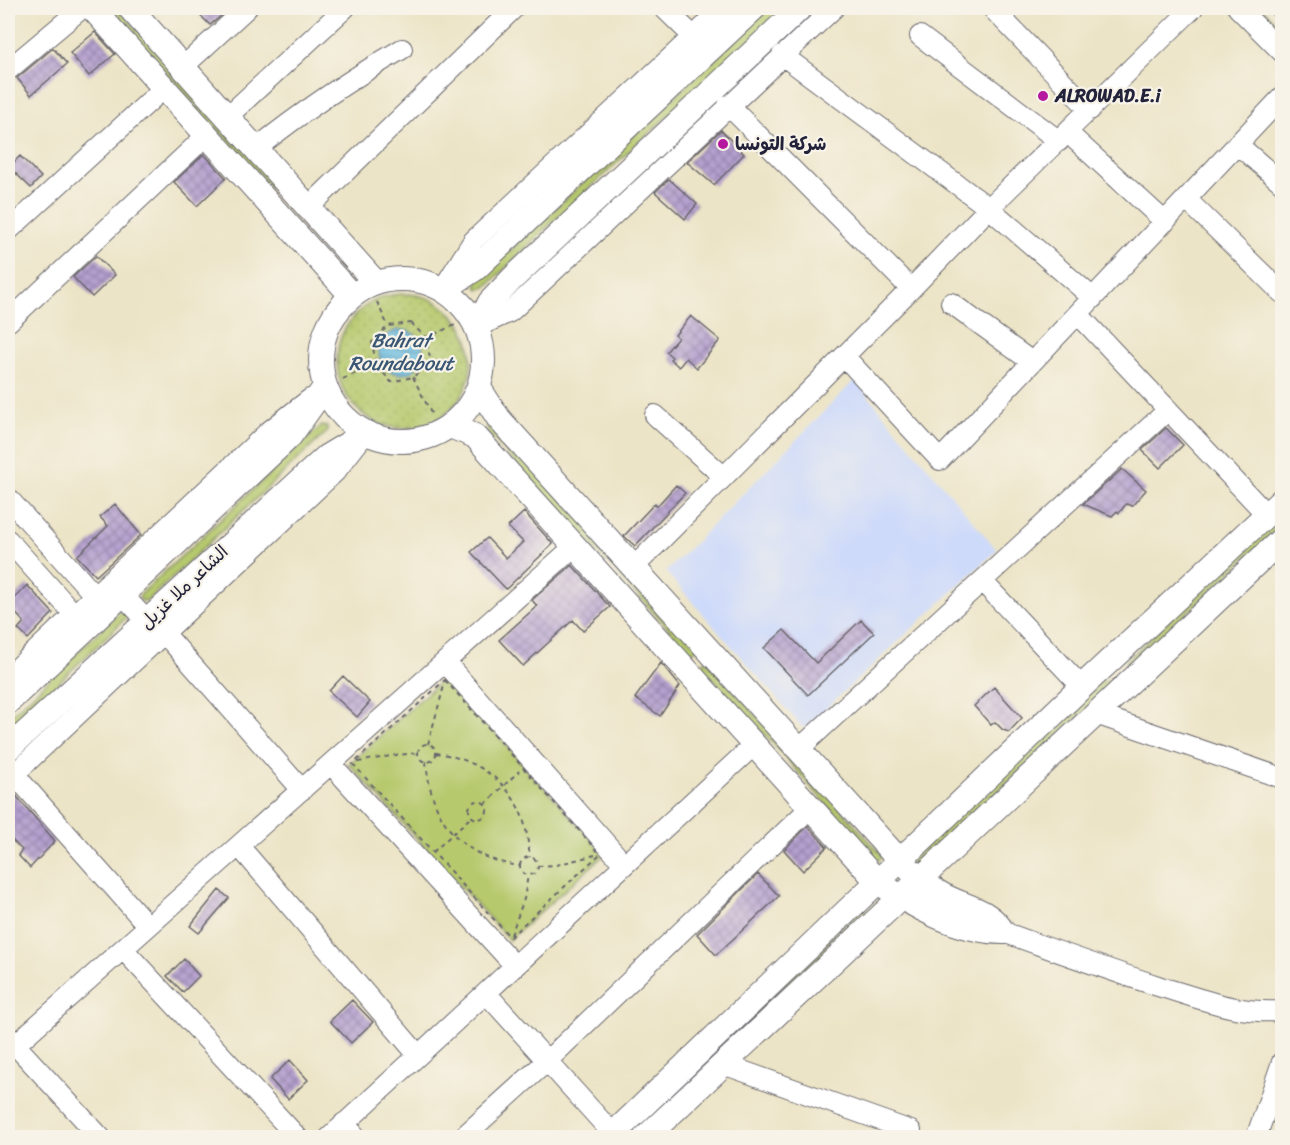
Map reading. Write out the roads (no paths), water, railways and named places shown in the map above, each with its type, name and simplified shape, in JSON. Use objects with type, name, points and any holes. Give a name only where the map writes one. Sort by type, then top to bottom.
[{"type":"main road","points":[[92,8],[352,296]]},
{"type":"main road","points":[[130,8],[309,207],[376,292]]},
{"type":"main road","points":[[443,290],[475,269],[700,44],[719,15],[754,8]]},
{"type":"main road","points":[[468,325],[512,279],[800,8]]},
{"type":"main road","points":[[399,279],[422,281],[457,299],[468,312],[468,325],[483,347],[484,368],[479,388],[467,410],[442,424],[430,437],[409,441],[387,440],[366,433],[347,420],[335,406],[332,384],[321,368],[322,347],[328,328],[338,310],[352,296],[376,292],[399,279]]},
{"type":"main road","points":[[8,702],[80,621],[108,600],[290,436],[332,384]]},
{"type":"main road","points":[[479,388],[499,419],[635,566],[900,861],[937,892],[981,911],[996,921],[1003,932]]},
{"type":"main road","points":[[442,424],[475,436],[878,882],[916,907],[989,932],[1003,932]]},
{"type":"main road","name":"الشاعر ملا غزيل","points":[[8,750],[156,627],[326,457],[366,433]]},
{"type":"main road","points":[[611,1136],[1082,687],[1275,508]]},
{"type":"main road","points":[[645,1137],[902,899],[1282,539]]},
{"type":"main road","points":[[686,669],[709,649]]},
{"type":"main road","points":[[1108,663],[1128,684]]},
{"type":"street","points":[[8,70],[82,8]]},
{"type":"street","points":[[184,66],[248,8]]},
{"type":"street","points":[[228,116],[345,8]]},
{"type":"street","points":[[309,207],[514,8]]},
{"type":"street","points":[[664,8],[700,44]]},
{"type":"street","points":[[468,325],[510,312],[834,8]]},
{"type":"street","points":[[992,8],[1090,110]]},
{"type":"street","points":[[635,566],[989,208],[1193,8]]},
{"type":"street","points":[[1238,8],[1282,52]]},
{"type":"street","points":[[920,36],[1063,137],[1165,222]]},
{"type":"street","points":[[257,148],[340,86],[402,49]]},
{"type":"street","points":[[782,55],[989,208],[1093,298]]},
{"type":"street","points":[[8,231],[165,88]]},
{"type":"street","points":[[844,356],[940,460],[1282,97]]},
{"type":"street","points":[[728,105],[911,289]]},
{"type":"street","points":[[8,322],[207,135]]},
{"type":"street","points":[[1236,144],[1282,183]]},
{"type":"street","points":[[1186,200],[1282,293]]},
{"type":"street","points":[[951,303],[1032,362]]},
{"type":"street","points":[[1078,314],[1167,411],[1275,508]]},
{"type":"street","points":[[800,749],[1167,411]]},
{"type":"street","points":[[655,415],[724,477]]},
{"type":"street","points":[[8,498],[108,600],[156,627],[302,790]]},
{"type":"street","points":[[8,540],[80,621],[8,677]]},
{"type":"street","points":[[101,1137],[11,1041],[123,949],[331,764],[445,671],[575,546]]},
{"type":"street","points":[[982,581],[1082,687]]},
{"type":"street","points":[[148,926],[11,777],[156,627]]},
{"type":"street","points":[[445,671],[624,864]]},
{"type":"street","points":[[1096,714],[1282,778]]},
{"type":"street","points":[[329,1137],[351,1130],[418,1055],[754,744]]},
{"type":"street","points":[[331,764],[515,966]]},
{"type":"street","points":[[462,1137],[547,1061],[811,807]]},
{"type":"street","points":[[239,846],[418,1055]]},
{"type":"street","points":[[1003,932],[1114,972],[1235,1009],[1258,1012],[1282,1011]]},
{"type":"street","points":[[123,949],[298,1137]]},
{"type":"street","points":[[486,993],[611,1136]]},
{"type":"street","points":[[1256,1137],[1282,1062]]},
{"type":"street","points":[[723,1064],[911,1131]]},
{"type":"water","name":"Bahrat Roundabout","points":[[401,330],[410,331],[417,336],[422,343],[422,361],[417,368],[410,373],[401,374],[392,373],[385,368],[380,361],[379,352],[380,343],[385,336],[392,331]]},
{"type":"place","name":"ALROWAD.E.i","points":[[1043,96]]},
{"type":"place","name":"شركة التونسا","points":[[723,144]]}]
